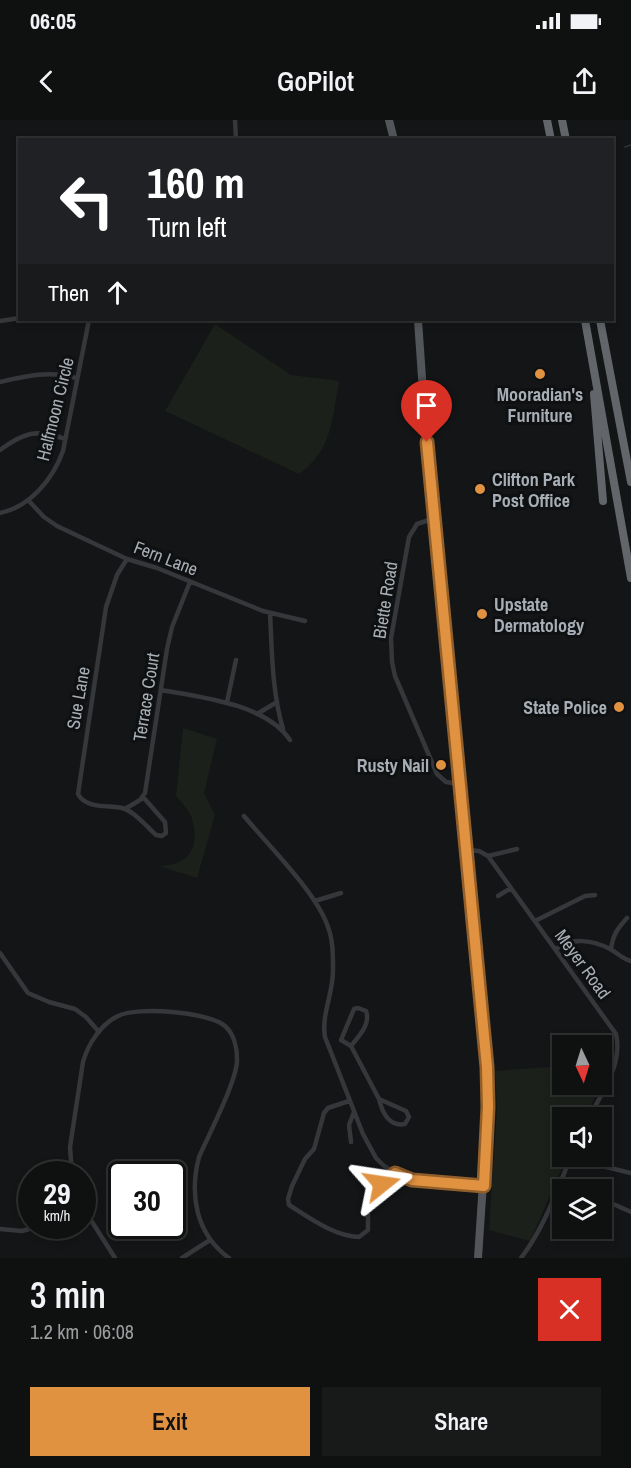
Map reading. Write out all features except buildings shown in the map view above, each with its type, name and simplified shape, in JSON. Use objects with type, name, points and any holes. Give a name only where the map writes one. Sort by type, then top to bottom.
[{"type":"highway","points":[[547,120],[551,138]]},
{"type":"highway","points":[[562,120],[566,138]]},
{"type":"highway","points":[[585,321],[631,578]]},
{"type":"highway","points":[[600,321],[631,482]]},
{"type":"highway","points":[[589,340],[603,501]]},
{"type":"main road","points":[[389,120],[394,138]]},
{"type":"main road","points":[[418,321],[487,1067],[488,1107],[478,1258]]},
{"type":"street","points":[[235,120],[236,138]]},
{"type":"street","points":[[0,321],[18,318]]},
{"type":"street","name":"Halfmoon Circle","points":[[0,513],[9,511],[28,500],[56,469],[65,439],[89,321]]},
{"type":"street","points":[[0,381],[40,375],[76,378]]},
{"type":"street","points":[[0,450],[27,433],[51,434],[65,439]]},
{"type":"street","name":"Fern Lane","points":[[28,500],[44,517],[57,526],[127,559],[270,613],[304,621]]},
{"type":"street","name":"Biette Road","points":[[435,518],[417,524],[409,537],[392,635],[392,662],[395,676],[437,774],[446,782],[460,784]]},
{"type":"street","name":"Sue Lane","points":[[125,809],[88,804],[80,797],[78,790],[106,607],[117,575],[127,559]]},
{"type":"street","name":"Terrace Court","points":[[143,797],[172,627],[190,582]]},
{"type":"street","points":[[270,613],[277,702],[283,729],[290,740]]},
{"type":"street","points":[[227,702],[236,660]]},
{"type":"street","points":[[161,690],[227,702],[257,714],[283,729]]},
{"type":"street","points":[[257,714],[277,702]]},
{"type":"street","points":[[143,797],[165,822],[166,833],[162,836],[156,835],[125,809],[143,797]]},
{"type":"street","points":[[244,816],[315,901],[328,927],[334,973],[324,1030],[328,1047],[349,1101],[376,1158],[395,1173],[412,1180],[484,1186]]},
{"type":"street","points":[[466,850],[479,851],[488,856],[517,849]]},
{"type":"street","name":"Meyer Road","points":[[488,856],[613,1029],[617,1040],[616,1062],[594,1107]]},
{"type":"street","points":[[498,896],[511,888]]},
{"type":"street","points":[[315,901],[341,893]]},
{"type":"street","points":[[535,921],[578,899],[595,895]]},
{"type":"street","points":[[611,950],[612,938],[627,918]]},
{"type":"street","points":[[556,948],[578,940],[595,943],[631,961]]},
{"type":"street","points":[[0,953],[28,993],[75,1009],[86,1017],[99,1032]]},
{"type":"street","points":[[351,1046],[367,1022],[368,1016],[363,1009],[354,1010],[340,1040],[351,1046],[379,1099],[382,1110],[392,1122],[398,1125],[405,1124],[409,1118],[406,1111],[379,1099]]},
{"type":"street","points":[[71,1161],[70,1147],[83,1062],[86,1051],[99,1032],[120,1015],[150,1010],[209,1019],[225,1026],[237,1048],[237,1065],[199,1157],[195,1171],[195,1204],[197,1217],[210,1240],[229,1258]]},
{"type":"street","points":[[349,1101],[328,1108],[324,1113],[320,1120],[314,1149],[305,1159],[292,1186],[287,1200],[289,1205],[332,1230],[359,1237],[368,1230],[370,1198],[395,1173]]},
{"type":"street","points":[[351,1142],[349,1125],[354,1112]]},
{"type":"street","points":[[606,1167],[631,1173]]},
{"type":"street","points":[[521,1258],[530,1246],[552,1199]]},
{"type":"street","points":[[612,1203],[631,1212]]},
{"type":"street","points":[[96,1228],[115,1258]]},
{"type":"street","points":[[0,1229],[18,1232]]},
{"type":"street","points":[[182,1258],[210,1240]]},
{"type":"shaded area","points":[[215,324],[291,375],[339,381],[326,441],[316,458],[299,474],[165,411]]},
{"type":"shaded area","points":[[183,728],[217,739],[204,793],[215,815],[197,878],[159,866],[169,865],[185,858],[193,846],[194,829],[191,816],[176,796]]},
{"type":"shaded area","points":[[552,1067],[552,1095],[596,1095],[590,1107],[552,1107],[552,1167],[563,1167],[557,1179],[552,1179],[552,1191],[530,1241],[489,1230],[497,1109],[495,1071]]},
{"type":"waterway","points":[[625,147],[631,145]]},
{"type":"place","name":"Mooradian's Furniture","points":[[540,374]]},
{"type":"place","name":"Clifton Park Post Office","points":[[480,489]]},
{"type":"place","name":"Upstate Dermatology","points":[[482,614]]},
{"type":"place","name":"State Police","points":[[619,707]]},
{"type":"place","name":"Rusty Nail","points":[[441,765]]},
{"type":"route","points":[[382,1184],[395,1173],[412,1180],[484,1186],[488,1107],[487,1067],[427,442]]}]
